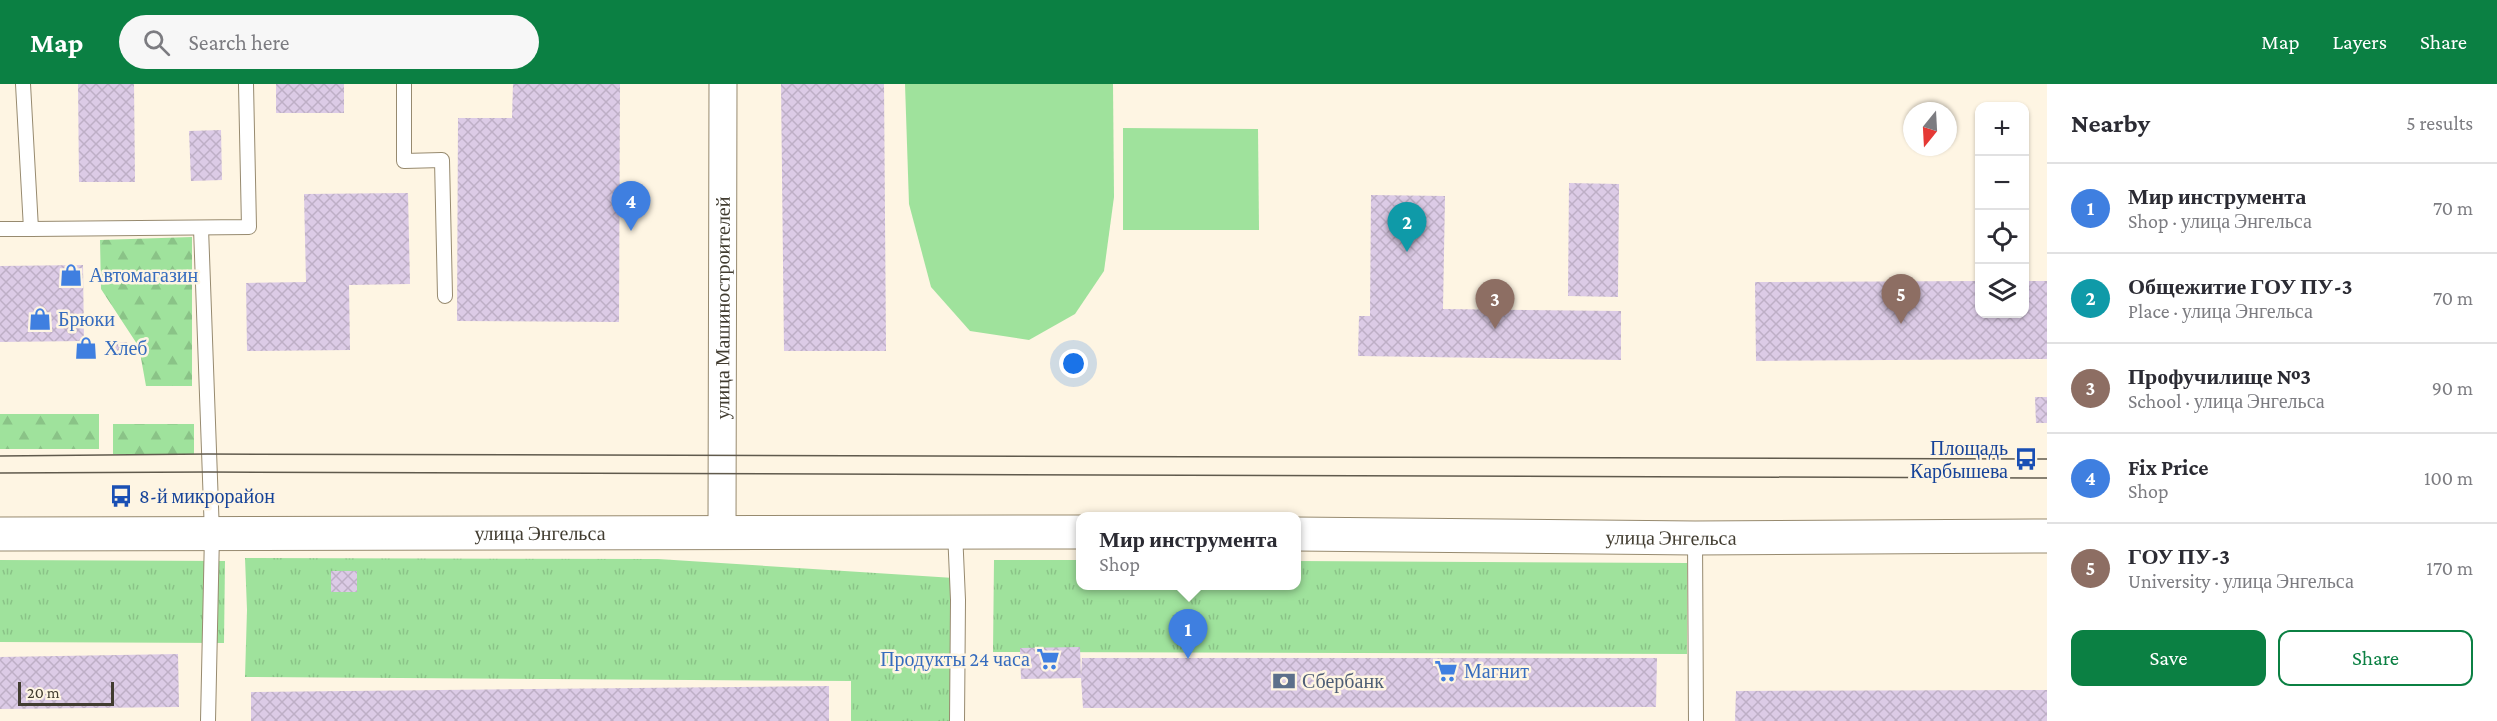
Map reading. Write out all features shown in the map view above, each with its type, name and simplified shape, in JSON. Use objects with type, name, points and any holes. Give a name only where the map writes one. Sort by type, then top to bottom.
[{"type":"main road","name":"улица Энгельса","points":[[0,534],[1076,532]]},
{"type":"main road","name":"улица Энгельса","points":[[1301,534],[1695,538],[2047,536]]},
{"type":"street","name":"улица Машиностроителей","points":[[722,532],[723,84]]},
{"type":"lane","points":[[23,84],[31,229]]},
{"type":"lane","points":[[0,230],[249,227],[246,84]]},
{"type":"lane","points":[[404,84],[404,161],[442,160],[445,296]]},
{"type":"lane","points":[[201,228],[212,534],[208,721]]},
{"type":"lane","points":[[955,531],[958,600],[957,721]]},
{"type":"lane","points":[[1695,538],[1696,721]]},
{"type":"green space","points":[[905,84],[1113,84],[1114,197],[1104,271],[1075,314],[1029,340],[970,331],[931,287],[909,204]]},
{"type":"green space","points":[[1123,128],[1258,129],[1259,230],[1123,230]]},
{"type":"green space","points":[[192,237],[192,386],[146,386],[139,347],[101,289],[100,240]]},
{"type":"green space","points":[[0,414],[99,414],[99,449],[0,449]]},
{"type":"green space","points":[[113,424],[194,424],[194,454],[113,454]]},
{"type":"green space","points":[[245,558],[658,559],[954,578],[950,721],[851,721],[851,681],[245,677],[247,610]]},
{"type":"green space","points":[[0,560],[225,561],[224,643],[0,642]]},
{"type":"green space","points":[[994,560],[1076,560],[1076,590],[1301,590],[1301,561],[1687,563],[1687,654],[993,652]]},
{"type":"building","points":[[78,84],[134,84],[135,182],[79,182]]},
{"type":"building","points":[[276,84],[344,84],[344,113],[276,113]]},
{"type":"building","points":[[513,84],[620,84],[619,322],[457,321],[458,118],[512,118]]},
{"type":"building","points":[[781,84],[884,84],[886,351],[784,351]]},
{"type":"building","points":[[221,130],[222,180],[191,181],[189,131]]},
{"type":"building","points":[[1569,183],[1619,184],[1618,297],[1568,296]]},
{"type":"building","points":[[408,193],[410,284],[349,285],[350,350],[247,351],[246,283],[306,282],[304,194]]},
{"type":"building","points":[[1371,195],[1445,196],[1443,309],[1621,311],[1621,360],[1358,356],[1359,316],[1370,316]]},
{"type":"building","points":[[83,265],[84,341],[0,342],[0,266]]},
{"type":"building","points":[[1975,281],[1975,318],[2029,318],[2029,281],[2047,281],[2047,359],[1756,361],[1755,282]]},
{"type":"building","points":[[127,342],[128,353],[112,353],[112,343]]},
{"type":"building","name":"Хлеб","points":[[78,343],[94,343],[94,354],[78,354]]},
{"type":"building","points":[[2035,397],[2047,397],[2047,423],[2036,423]]},
{"type":"building","points":[[331,571],[357,571],[357,592],[331,592]]},
{"type":"building","points":[[1080,647],[1081,676],[1082,658],[1657,658],[1656,707],[1083,708],[1081,678],[1021,679],[1020,648]]},
{"type":"building","points":[[178,654],[179,707],[0,709],[0,657]]},
{"type":"building","points":[[829,686],[829,721],[251,721],[251,692]]},
{"type":"building","points":[[2047,690],[2047,721],[1735,721],[1736,691]]},
{"type":"tram line","points":[[0,456],[207,454],[2047,459]]},
{"type":"tram line","points":[[0,473],[2047,478]]},
{"type":"place","name":"Fix Price","points":[[631,231]]},
{"type":"place","name":"Общежитие ГОУ ПУ-3","points":[[1407,252]]},
{"type":"place","name":"Автомагазин","points":[[71,275]]},
{"type":"place","name":"Брюки","points":[[40,319]]},
{"type":"place","name":"ГОУ ПУ-3","points":[[1901,324]]},
{"type":"place","name":"Профучилище №3","points":[[1495,329]]},
{"type":"place","name":"Хлеб","points":[[86,348]]},
{"type":"place","name":"Площадь Карбышева","points":[[2026,459]]},
{"type":"place","name":"8-й микрорайон","points":[[121,496]]},
{"type":"place","name":"Продукты 24 часа","points":[[1048,659]]},
{"type":"place","name":"Мир инструмента","points":[[1188,659]]},
{"type":"place","name":"Магнит","points":[[1446,671]]},
{"type":"place","name":"Сбербанк","points":[[1284,681]]}]
